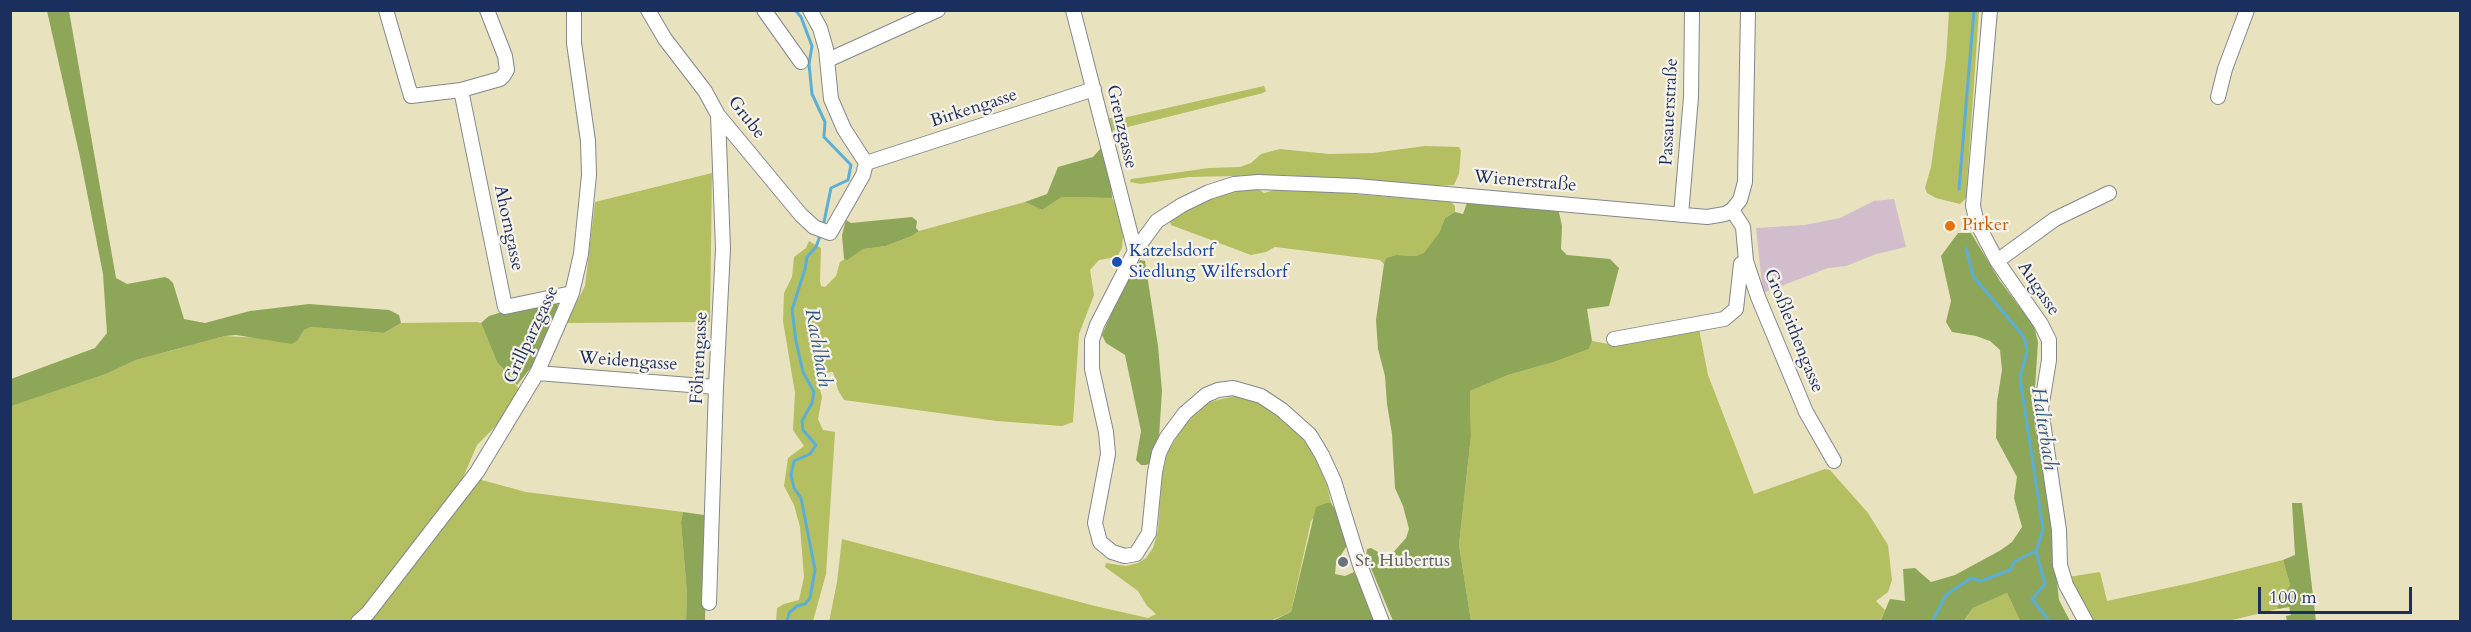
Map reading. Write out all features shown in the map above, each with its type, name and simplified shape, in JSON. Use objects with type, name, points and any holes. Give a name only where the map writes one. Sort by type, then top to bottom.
[{"type":"street","points":[[386,10],[411,96],[461,90],[500,79],[507,70],[505,56],[487,10]]},
{"type":"street","name":"Grillparzgasse","points":[[358,621],[368,613],[477,472],[537,373],[572,293],[581,254],[589,175],[588,141],[574,43],[574,10]]},
{"type":"street","name":"Grube","points":[[648,10],[665,39],[705,91],[718,115],[814,227],[830,233],[863,175],[866,163]]},
{"type":"street","points":[[764,10],[801,62]]},
{"type":"street","points":[[810,10],[820,28],[828,60],[831,99],[844,129],[866,163]]},
{"type":"street","points":[[828,60],[938,10]]},
{"type":"street","name":"Grenzgasse","points":[[1073,10],[1135,251]]},
{"type":"street","name":"Passauerstraße","points":[[1681,215],[1691,97],[1692,10]]},
{"type":"street","points":[[1732,210],[1740,200],[1745,182],[1748,10]]},
{"type":"street","name":"Augasse","points":[[1990,10],[1973,206],[1977,223],[1997,261],[2041,324],[2049,340],[2049,360],[2041,409],[2059,530],[2060,565],[2066,585],[2086,621]]},
{"type":"street","points":[[2218,98],[2225,69],[2247,10]]},
{"type":"street","name":"Birkengasse","points":[[866,163],[1094,89]]},
{"type":"street","name":"Ahorngasse","points":[[461,90],[505,307],[572,293]]},
{"type":"street","name":"Föhrengasse","points":[[709,603],[723,249],[718,115]]},
{"type":"street","name":"Wienerstraße","points":[[1382,621],[1360,565],[1334,481],[1310,435],[1282,410],[1261,396],[1233,388],[1218,390],[1206,395],[1185,413],[1167,437],[1159,453],[1149,533],[1143,546],[1136,554],[1125,556],[1112,552],[1100,542],[1095,524],[1108,454],[1106,432],[1092,369],[1092,340],[1097,325],[1135,251],[1157,221],[1209,192],[1234,184],[1258,182],[1356,186],[1681,215],[1718,216],[1732,210]]},
{"type":"street","points":[[1997,261],[2055,219],[2109,193]]},
{"type":"street","name":"Großleithengasse","points":[[1732,210],[1744,231],[1746,261],[1758,297],[1806,412],[1834,461]]},
{"type":"street","points":[[1614,339],[1724,319],[1736,309],[1741,264],[1746,261]]},
{"type":"street","name":"Weidengasse","points":[[537,373],[716,387]]},
{"type":"shaded area","points":[[1894,199],[1906,247],[1876,254],[1846,266],[1828,268],[1763,293],[1756,228],[1805,225],[1840,218],[1874,201]]},
{"type":"green space","points":[[47,11],[69,11],[116,278],[127,284],[165,277],[169,279],[173,283],[184,319],[205,323],[250,311],[309,304],[389,310],[399,315],[401,323],[384,333],[311,327],[304,330],[298,340],[292,344],[236,335],[225,336],[136,360],[106,374],[11,406],[11,379],[95,348],[107,333],[103,274],[80,157]]},
{"type":"green space","points":[[1949,11],[1979,11],[1966,198],[1960,204],[1936,198],[1927,193],[1925,188],[1931,167],[1946,59]]},
{"type":"green space","points":[[1264,86],[1266,91],[1263,93],[1112,131],[1110,129],[1109,118],[1123,118]]},
{"type":"green space","points":[[1425,146],[1459,147],[1461,151],[1459,174],[1454,185],[1434,186],[1281,175],[1189,177],[1141,184],[1130,182],[1131,179],[1209,168],[1240,167],[1251,163],[1261,154],[1280,149],[1329,154],[1373,153]]},
{"type":"green space","points":[[1102,147],[1111,177],[1112,198],[1062,197],[1042,210],[1025,202],[1047,194],[1058,167],[1093,157]]},
{"type":"green space","points":[[712,173],[710,322],[566,323],[585,286],[595,202]]},
{"type":"green space","points":[[1258,189],[1264,193],[1275,190],[1304,190],[1451,202],[1455,206],[1455,212],[1445,218],[1439,233],[1425,253],[1416,256],[1396,255],[1386,258],[1384,264],[1380,260],[1275,247],[1266,252],[1251,255],[1171,225],[1170,219],[1205,199],[1234,191]]},
{"type":"green space","points":[[1062,197],[1112,198],[1117,206],[1123,236],[1122,248],[1117,257],[1099,260],[1090,270],[1094,295],[1079,334],[1073,422],[1062,426],[997,421],[844,400],[838,390],[833,372],[821,373],[819,385],[822,397],[818,419],[823,430],[835,432],[826,574],[813,621],[776,622],[777,608],[799,600],[804,577],[800,527],[794,505],[784,486],[788,458],[804,446],[793,430],[795,393],[783,321],[784,293],[792,277],[794,257],[806,248],[809,241],[821,248],[820,281],[821,286],[825,287],[836,276],[840,262],[863,249],[886,246],[919,231],[1025,202],[1042,210]]},
{"type":"green space","points":[[1467,203],[1558,208],[1562,226],[1561,249],[1567,255],[1610,259],[1619,268],[1609,306],[1587,309],[1592,341],[1589,349],[1508,375],[1470,391],[1471,436],[1459,545],[1471,621],[1393,621],[1366,556],[1367,549],[1371,548],[1378,552],[1379,560],[1390,556],[1406,538],[1409,529],[1395,488],[1392,434],[1385,376],[1378,349],[1376,320],[1384,264],[1386,258],[1396,255],[1416,256],[1424,253],[1439,233],[1445,218],[1455,212],[1463,214]]},
{"type":"green space","points":[[912,217],[917,221],[916,228],[919,231],[912,236],[886,246],[863,249],[847,260],[844,259],[842,235],[846,220],[851,223]]},
{"type":"green space","points":[[1958,233],[1971,233],[2000,281],[2034,326],[2038,342],[2034,404],[2035,428],[2044,463],[2059,600],[2070,621],[2020,621],[2007,593],[1973,608],[1964,621],[1880,622],[1890,599],[1905,601],[1903,569],[1915,568],[1931,582],[1955,575],[2001,550],[2012,542],[2022,527],[2014,498],[2017,477],[1996,438],[1997,402],[2002,370],[2000,350],[1990,341],[1952,332],[1946,322],[1951,301],[1941,256]]},
{"type":"green space","points":[[1140,260],[1145,261],[1158,346],[1162,391],[1159,437],[1150,463],[1146,465],[1141,465],[1136,460],[1141,431],[1125,355],[1106,343],[1102,335],[1119,296]]},
{"type":"green space","points":[[557,302],[558,307],[533,365],[517,385],[497,362],[481,323],[489,316],[505,311]]},
{"type":"green space","points":[[401,323],[481,323],[497,362],[519,389],[500,422],[477,445],[459,487],[478,479],[526,492],[683,512],[681,522],[687,595],[686,621],[11,621],[10,406],[106,374],[136,360],[225,336],[298,340],[304,330],[311,327],[384,333]]},
{"type":"green space","points":[[1699,329],[1708,375],[1754,494],[1825,469],[1830,470],[1868,513],[1888,545],[1892,580],[1888,592],[1876,601],[1885,610],[1880,621],[1471,621],[1459,545],[1471,436],[1470,391],[1508,375],[1589,349],[1592,341],[1614,345]]},
{"type":"green space","points":[[1235,396],[1250,399],[1266,407],[1293,428],[1305,441],[1327,485],[1331,503],[1327,503],[1311,521],[1291,612],[1270,621],[829,622],[842,539],[1095,606],[1148,618],[1156,614],[1147,606],[1138,591],[1105,567],[1106,563],[1126,566],[1146,558],[1153,548],[1158,531],[1162,475],[1168,451],[1185,424],[1209,402]]},
{"type":"green space","points":[[1331,503],[1341,519],[1346,537],[1346,547],[1336,563],[1335,574],[1345,576],[1354,572],[1379,621],[1270,622],[1291,612],[1316,507]]},
{"type":"green space","points":[[2292,503],[2302,503],[2316,621],[2287,621],[2286,616],[2291,615],[2289,607],[2278,609],[2277,607],[2290,585],[2283,560],[2295,555]]},
{"type":"green space","points":[[683,512],[704,515],[707,521],[705,621],[686,621],[687,595],[681,522]]},
{"type":"green space","points":[[2283,560],[2290,585],[2278,609],[2228,621],[2092,622],[2068,577],[2100,572],[2107,601]]},
{"type":"green space","points":[[2007,593],[2020,621],[1964,622],[1973,608]]},
{"type":"waterway","name":"Rachlbach","points":[[795,10],[801,17],[812,46],[809,64],[812,94],[825,122],[824,137],[851,165],[848,180],[831,188],[823,227]]},
{"type":"waterway","name":"Halterbach","points":[[1959,189],[1974,10]]},
{"type":"waterway","name":"Rachlbach","points":[[787,622],[789,613],[797,606],[805,604],[810,598],[815,570],[801,498],[794,488],[791,475],[794,461],[810,454],[816,445],[803,430],[802,421],[812,403],[814,392],[803,372],[792,310],[807,257],[816,247],[821,233]]},
{"type":"waterway","name":"Halterbach","points":[[1966,248],[1973,276],[2024,337],[2027,351],[2020,378],[2043,529],[2036,551],[2045,584],[2032,599],[2050,622]]},
{"type":"waterway","points":[[1932,622],[1946,595],[1971,578],[1981,581],[2010,570],[2015,561],[2036,551]]},
{"type":"place","name":"Pirker","points":[[1950,226]]},
{"type":"place","name":"Katzelsdorf Siedlung Wilfersdorf","points":[[1117,262]]},
{"type":"place","name":"St. Hubertus","points":[[1343,562]]}]
